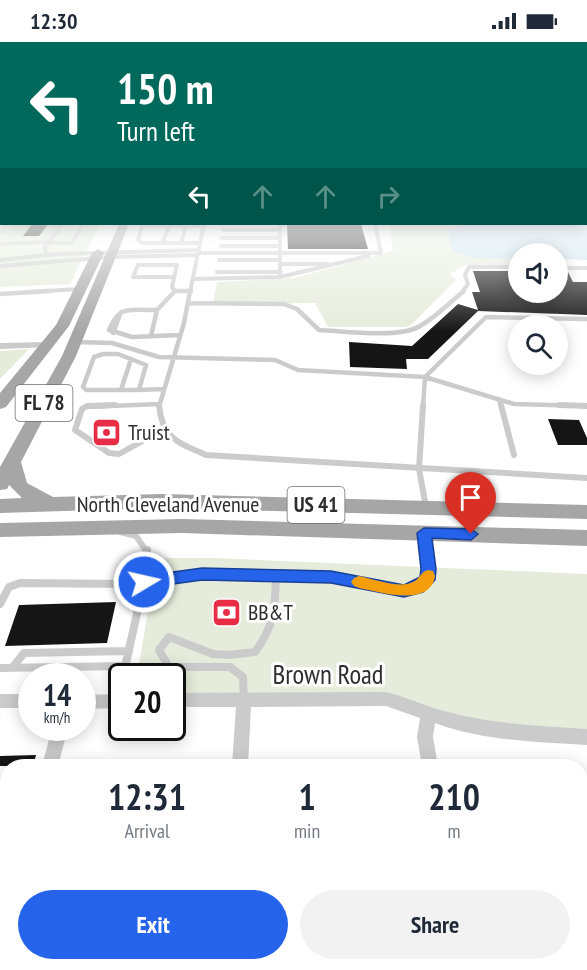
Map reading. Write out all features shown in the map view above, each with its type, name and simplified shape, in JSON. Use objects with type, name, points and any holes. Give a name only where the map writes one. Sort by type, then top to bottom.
[{"type":"main road","name":"FL 78","points":[[0,484],[76,342],[107,245]]},
{"type":"main road","name":"FL 78","points":[[0,404],[48,345],[110,245]]},
{"type":"main road","points":[[12,461],[14,477],[19,488],[29,495],[58,503]]},
{"type":"main road","name":"North Cleveland Avenue","points":[[0,506],[162,501],[587,512]]},
{"type":"main road","points":[[280,529],[405,522],[424,513],[426,508]]},
{"type":"main road","points":[[424,533],[430,525],[442,520],[553,511]]},
{"type":"main road","name":"North Cleveland Avenue","points":[[0,530],[96,526],[182,526],[587,538]]},
{"type":"street","points":[[0,346],[48,345]]},
{"type":"street","name":"Brown Road","points":[[186,700],[386,699],[405,702],[429,714],[487,727],[529,734],[587,737]]},
{"type":"street","points":[[240,759],[244,700]]},
{"type":"street","points":[[0,701],[18,701]]},
{"type":"street","points":[[429,714],[425,736],[429,759]]},
{"type":"street","points":[[52,759],[57,741]]},
{"type":"lane","points":[[46,255],[47,245]]},
{"type":"lane","points":[[175,251],[177,245]]},
{"type":"lane","points":[[201,245],[180,335],[159,404],[164,429],[175,441],[189,449],[228,458],[587,478]]},
{"type":"lane","points":[[379,245],[381,253]]},
{"type":"lane","points":[[216,279],[221,246],[280,246],[280,277]]},
{"type":"lane","points":[[199,253],[175,251],[104,255],[0,266],[0,259],[46,255],[104,255],[199,253],[381,253]]},
{"type":"lane","points":[[193,279],[280,277],[381,253]]},
{"type":"lane","points":[[219,260],[338,264]]},
{"type":"lane","points":[[174,277],[134,278],[138,265],[177,265],[172,287],[175,291]]},
{"type":"lane","points":[[188,303],[284,304],[297,309],[319,330],[403,332],[421,326],[466,289],[468,284],[465,275],[469,267],[508,267]]},
{"type":"lane","points":[[568,268],[587,268]]},
{"type":"lane","points":[[217,272],[280,272]]},
{"type":"lane","points":[[0,294],[81,289]]},
{"type":"lane","points":[[151,336],[158,310],[175,291],[190,291]]},
{"type":"lane","points":[[158,310],[122,311],[115,315],[109,330],[113,333],[151,336],[180,335]]},
{"type":"lane","points":[[426,508],[419,469],[425,377],[486,317],[587,320]]},
{"type":"lane","points":[[76,342],[112,343],[148,356],[275,360],[298,370],[425,377],[514,404],[587,406]]},
{"type":"lane","points":[[139,390],[146,365],[118,354],[98,354],[94,357],[82,387],[86,390],[139,390],[163,389]]},
{"type":"lane","points":[[121,390],[131,359]]},
{"type":"lane","points":[[499,399],[514,455]]},
{"type":"lane","points":[[159,404],[87,406],[82,410],[75,430],[109,453],[119,454],[164,429]]},
{"type":"lane","points":[[96,526],[136,536],[147,549],[144,582],[126,663]]},
{"type":"lane","points":[[0,604],[6,589],[11,584],[126,584],[202,574],[331,577],[396,590],[417,587],[427,580],[429,569],[424,533]]},
{"type":"lane","points":[[244,700],[243,677],[230,667],[170,667],[159,650],[170,637],[186,640],[198,649],[213,655],[255,652],[269,634],[275,620],[276,575]]},
{"type":"lane","points":[[12,668],[24,653],[129,651]]},
{"type":"lane","points":[[0,668],[108,666]]},
{"type":"green space","points":[[0,245],[89,245],[70,284],[0,287]]},
{"type":"green space","points":[[392,245],[461,245],[463,256],[508,258],[508,266],[465,265],[450,274],[456,280],[411,325],[405,327],[328,327],[315,303],[213,304],[217,282],[294,278],[393,251]]},
{"type":"green space","points":[[29,349],[0,379],[0,351]]},
{"type":"green space","points":[[157,558],[214,558],[587,574],[587,742],[387,705],[186,706],[186,663],[139,663]]},
{"type":"water","points":[[451,245],[508,245],[508,259],[472,258],[453,251]]},
{"type":"water","points":[[568,245],[587,245],[587,260],[568,259]]},
{"type":"building","points":[[288,245],[367,245],[368,249],[288,249]]},
{"type":"building","points":[[473,271],[508,271],[508,303],[568,303],[568,272],[573,282],[587,282],[587,315],[478,311],[428,359],[406,359],[407,369],[350,367],[349,342],[412,346],[458,304],[478,310],[472,292],[480,292]]},
{"type":"building","points":[[548,419],[579,420],[587,438],[587,445],[558,445]]},
{"type":"building","points":[[116,602],[107,643],[5,646],[19,605]]},
{"type":"building","points":[[36,755],[35,759],[0,759],[0,756]]},
{"type":"slow traffic","points":[[359,582],[404,591],[417,587],[427,580],[428,576]]},
{"type":"place","name":"Truist","points":[[107,432]]},
{"type":"place","name":"BB&T","points":[[227,612]]},
{"type":"route","points":[[144,582],[202,574],[331,577],[404,591],[417,587],[427,580],[429,569],[424,533],[471,534]]}]
